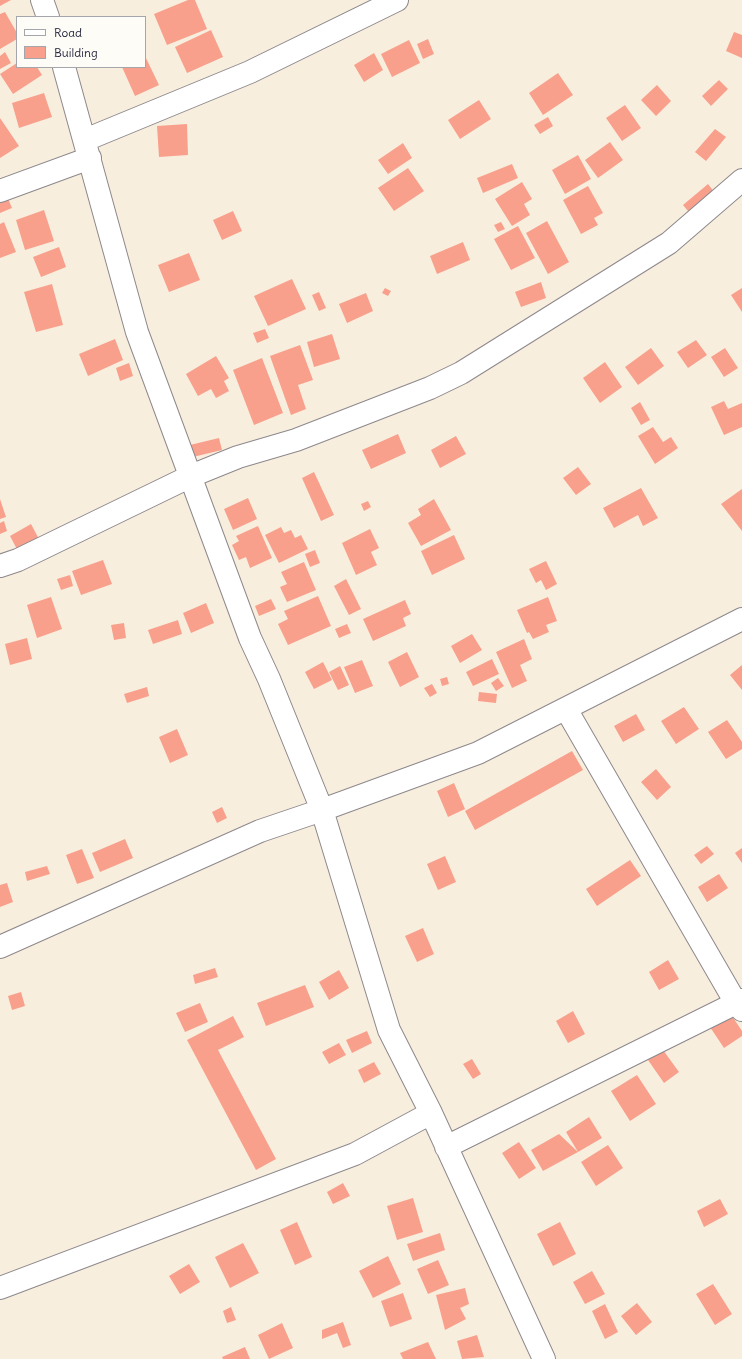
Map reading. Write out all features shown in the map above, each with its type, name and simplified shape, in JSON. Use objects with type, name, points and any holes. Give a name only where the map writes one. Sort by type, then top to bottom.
[{"type":"street","points":[[42,0],[48,16]]},
{"type":"street","points":[[0,191],[397,0]]},
{"type":"street","points":[[64,68],[137,332],[250,638],[269,679],[322,810],[389,1030],[431,1113],[544,1359]]},
{"type":"street","points":[[0,566],[18,560],[191,476],[238,457],[296,440],[430,388],[461,373],[670,243],[742,180]]},
{"type":"street","points":[[0,947],[260,831],[478,753],[742,619]]},
{"type":"street","points":[[446,1147],[740,1004],[566,709]]},
{"type":"street","points":[[0,1288],[355,1154],[431,1113]]},
{"type":"building","points":[[0,0],[11,0],[0,6]]},
{"type":"building","points":[[188,0],[195,0],[207,29],[167,45],[154,14]]},
{"type":"building","points":[[5,12],[16,31],[16,40],[0,49],[0,14]]},
{"type":"building","points":[[211,30],[223,57],[187,73],[175,47]]},
{"type":"building","points":[[734,32],[742,35],[742,58],[726,51]]},
{"type":"building","points":[[428,39],[434,54],[423,59],[417,44]]},
{"type":"building","points":[[409,40],[420,63],[392,77],[381,54]]},
{"type":"building","points":[[5,52],[11,63],[0,69],[0,56]]},
{"type":"building","points":[[374,53],[383,70],[364,82],[354,65]]},
{"type":"building","points":[[146,58],[159,85],[135,96],[122,68],[146,68]]},
{"type":"building","points":[[16,64],[16,68],[38,68],[42,75],[13,94],[0,74]]},
{"type":"building","points":[[558,73],[573,95],[543,115],[529,93]]},
{"type":"building","points":[[719,80],[728,89],[711,106],[702,96]]},
{"type":"building","points":[[657,85],[671,101],[656,116],[641,100]]},
{"type":"building","points":[[44,93],[52,117],[19,128],[12,103]]},
{"type":"building","points":[[479,100],[491,119],[460,139],[448,120]]},
{"type":"building","points":[[625,105],[641,128],[622,141],[606,118]]},
{"type":"building","points":[[548,117],[553,126],[540,134],[534,125]]},
{"type":"building","points":[[0,118],[19,146],[0,158]]},
{"type":"building","points":[[187,124],[188,155],[159,157],[157,126]]},
{"type":"building","points":[[715,129],[726,137],[706,161],[695,152]]},
{"type":"building","points":[[610,142],[623,160],[598,178],[585,160]]},
{"type":"building","points":[[403,143],[412,158],[388,174],[378,160]]},
{"type":"building","points":[[578,155],[591,179],[565,194],[552,170]]},
{"type":"building","points":[[512,164],[518,178],[483,193],[477,178]]},
{"type":"building","points":[[408,168],[424,191],[394,211],[378,188]]},
{"type":"building","points":[[522,182],[532,199],[524,204],[530,215],[512,226],[495,199]]},
{"type":"building","points":[[708,184],[718,197],[693,217],[683,205]]},
{"type":"building","points":[[588,186],[603,213],[594,218],[598,225],[581,234],[563,200]]},
{"type":"building","points":[[6,194],[12,208],[0,213],[0,197]]},
{"type":"building","points":[[44,210],[54,241],[25,250],[16,220]]},
{"type":"building","points":[[233,211],[242,231],[222,240],[213,220]]},
{"type":"building","points":[[547,221],[569,262],[548,274],[526,233]]},
{"type":"building","points":[[4,222],[16,252],[0,258],[0,224]]},
{"type":"building","points":[[501,222],[505,229],[498,232],[494,225]]},
{"type":"building","points":[[518,226],[535,258],[511,270],[494,239]]},
{"type":"building","points":[[463,242],[470,260],[437,274],[430,256]]},
{"type":"building","points":[[59,247],[66,267],[41,277],[33,257]]},
{"type":"building","points":[[189,253],[200,280],[169,292],[158,265]]},
{"type":"building","points":[[292,279],[306,309],[268,326],[254,296]]},
{"type":"building","points":[[541,282],[546,298],[521,307],[515,292]]},
{"type":"building","points":[[52,284],[63,325],[36,332],[24,292]]},
{"type":"building","points":[[385,288],[391,291],[388,296],[382,293]]},
{"type":"building","points":[[742,288],[742,312],[731,295]]},
{"type":"building","points":[[319,292],[326,308],[319,311],[312,295]]},
{"type":"building","points":[[366,293],[373,311],[347,323],[339,304]]},
{"type":"building","points":[[265,329],[269,338],[257,343],[253,333]]},
{"type":"building","points":[[332,334],[340,359],[314,367],[307,342]]},
{"type":"building","points":[[115,339],[123,360],[88,376],[79,354]]},
{"type":"building","points":[[696,340],[707,355],[688,368],[677,352]]},
{"type":"building","points":[[300,345],[313,380],[298,385],[306,409],[291,415],[270,356]]},
{"type":"building","points":[[651,348],[664,366],[638,385],[625,367]]},
{"type":"building","points":[[725,348],[738,368],[724,377],[711,357]]},
{"type":"building","points":[[216,356],[229,378],[224,381],[229,391],[216,398],[211,389],[198,396],[186,374]]},
{"type":"building","points":[[262,358],[283,413],[254,425],[233,370]]},
{"type":"building","points":[[605,362],[622,387],[600,403],[583,378]]},
{"type":"building","points":[[129,363],[133,376],[120,381],[116,368]]},
{"type":"building","points":[[724,401],[728,409],[742,403],[742,427],[724,435],[711,407]]},
{"type":"building","points":[[640,402],[650,420],[641,425],[631,408]]},
{"type":"building","points":[[653,427],[663,442],[671,437],[678,448],[655,464],[638,436]]},
{"type":"building","points":[[398,434],[406,453],[371,469],[362,450]]},
{"type":"building","points":[[456,436],[466,454],[440,468],[431,450]]},
{"type":"building","points":[[219,438],[222,450],[193,457],[190,445]]},
{"type":"building","points":[[578,467],[591,484],[576,495],[563,478]]},
{"type":"building","points":[[314,472],[334,515],[321,521],[302,478]]},
{"type":"building","points":[[641,488],[658,518],[643,526],[638,515],[614,528],[603,508]]},
{"type":"building","points":[[742,489],[742,531],[721,504]]},
{"type":"building","points":[[248,498],[257,519],[233,530],[224,509]]},
{"type":"building","points":[[0,499],[6,517],[0,519]]},
{"type":"building","points":[[434,499],[451,530],[421,546],[408,523],[421,515],[418,509]]},
{"type":"building","points":[[368,501],[371,507],[364,511],[361,504]]},
{"type":"building","points":[[4,521],[7,531],[0,534],[0,523]]},
{"type":"building","points":[[31,524],[40,541],[19,553],[10,536]]},
{"type":"building","points":[[258,526],[272,558],[250,568],[246,557],[239,560],[232,545],[239,541],[236,536]]},
{"type":"building","points":[[281,527],[284,533],[291,530],[295,538],[301,535],[308,549],[279,563],[265,535]]},
{"type":"building","points":[[370,529],[379,548],[371,552],[377,565],[356,575],[342,543]]},
{"type":"building","points":[[454,535],[465,559],[432,575],[421,551]]},
{"type":"building","points":[[315,550],[320,563],[310,567],[305,554]]},
{"type":"building","points":[[103,560],[112,584],[81,595],[72,571]]},
{"type":"building","points":[[546,561],[557,584],[546,590],[541,580],[536,583],[529,569]]},
{"type":"building","points":[[304,562],[316,590],[287,602],[280,587],[287,584],[281,572]]},
{"type":"building","points":[[70,575],[73,586],[61,590],[57,579]]},
{"type":"building","points":[[346,579],[361,609],[349,615],[334,586]]},
{"type":"building","points":[[318,596],[331,626],[288,645],[278,624],[288,619],[284,611]]},
{"type":"building","points":[[51,597],[62,629],[37,638],[27,605]]},
{"type":"building","points":[[548,597],[557,621],[546,625],[549,632],[533,639],[529,632],[527,633],[517,610]]},
{"type":"building","points":[[271,599],[276,609],[259,616],[255,606]]},
{"type":"building","points":[[405,600],[411,614],[403,618],[406,626],[373,641],[363,619]]},
{"type":"building","points":[[206,603],[214,623],[191,633],[183,613]]},
{"type":"building","points":[[178,620],[182,634],[153,644],[148,630]]},
{"type":"building","points":[[124,623],[126,638],[114,640],[111,625]]},
{"type":"building","points":[[347,624],[351,633],[339,638],[335,629]]},
{"type":"building","points":[[472,634],[482,650],[460,663],[451,646]]},
{"type":"building","points":[[27,638],[32,659],[10,665],[5,644]]},
{"type":"building","points":[[524,639],[532,659],[520,665],[527,681],[512,688],[496,652]]},
{"type":"building","points":[[407,652],[419,677],[400,687],[388,662]]},
{"type":"building","points":[[492,659],[499,674],[473,686],[466,672]]},
{"type":"building","points":[[362,660],[373,686],[355,693],[344,667]]},
{"type":"building","points":[[323,662],[332,680],[314,689],[305,672]]},
{"type":"building","points":[[742,665],[742,690],[730,675]]},
{"type":"building","points":[[340,666],[349,685],[338,690],[329,672]]},
{"type":"building","points":[[447,677],[449,684],[442,686],[440,679]]},
{"type":"building","points":[[498,678],[504,686],[496,691],[491,683]]},
{"type":"building","points":[[432,684],[437,693],[430,697],[424,688]]},
{"type":"building","points":[[147,687],[149,696],[127,703],[124,694]]},
{"type":"building","points":[[479,692],[497,694],[496,703],[478,701]]},
{"type":"building","points":[[684,707],[699,729],[676,744],[661,721]]},
{"type":"building","points":[[636,714],[645,730],[623,742],[614,726]]},
{"type":"building","points":[[727,720],[742,742],[742,749],[726,759],[708,732]]},
{"type":"building","points":[[177,729],[188,755],[170,763],[159,737]]},
{"type":"building","points":[[572,751],[583,770],[475,830],[465,811]]},
{"type":"building","points":[[656,769],[671,787],[657,800],[641,782]]},
{"type":"building","points":[[454,783],[465,809],[448,817],[437,791]]},
{"type":"building","points":[[222,807],[227,818],[217,823],[212,812]]},
{"type":"building","points":[[125,839],[133,858],[100,872],[92,853]]},
{"type":"building","points":[[707,846],[714,854],[701,864],[694,855]]},
{"type":"building","points":[[742,848],[742,863],[735,853]]},
{"type":"building","points":[[82,849],[94,878],[77,884],[66,855]]},
{"type":"building","points":[[445,856],[456,882],[438,890],[427,864]]},
{"type":"building","points":[[630,860],[641,876],[597,906],[586,889]]},
{"type":"building","points":[[47,866],[50,874],[27,881],[25,872]]},
{"type":"building","points":[[719,874],[728,888],[707,902],[698,887]]},
{"type":"building","points":[[7,883],[13,902],[0,907],[0,885]]},
{"type":"building","points":[[423,928],[434,954],[417,962],[405,936]]},
{"type":"building","points":[[668,960],[679,979],[659,990],[649,972]]},
{"type":"building","points":[[215,968],[218,977],[195,984],[193,975]]},
{"type":"building","points":[[339,970],[349,988],[329,1000],[319,982]]},
{"type":"building","points":[[305,985],[314,1007],[266,1026],[257,1003]]},
{"type":"building","points":[[21,992],[25,1006],[12,1010],[8,996]]},
{"type":"building","points":[[200,1003],[208,1022],[185,1032],[176,1013]]},
{"type":"building","points":[[573,1011],[585,1034],[568,1043],[556,1021]]},
{"type":"building","points":[[730,1013],[742,1031],[742,1036],[724,1048],[710,1027]]},
{"type":"building","points":[[233,1016],[244,1037],[218,1050],[276,1159],[256,1170],[187,1040]]},
{"type":"building","points":[[367,1031],[372,1043],[352,1053],[346,1040]]},
{"type":"building","points":[[339,1043],[346,1055],[329,1064],[322,1052]]},
{"type":"building","points":[[663,1050],[679,1072],[664,1083],[648,1060]]},
{"type":"building","points":[[472,1059],[481,1074],[473,1079],[463,1064]]},
{"type":"building","points":[[374,1062],[381,1074],[364,1083],[358,1070]]},
{"type":"building","points":[[637,1075],[656,1104],[630,1121],[611,1091]]},
{"type":"building","points":[[589,1117],[602,1138],[578,1152],[566,1132]]},
{"type":"building","points":[[559,1134],[578,1152],[543,1171],[531,1150]]},
{"type":"building","points":[[519,1142],[536,1168],[519,1179],[502,1153]]},
{"type":"building","points":[[608,1145],[623,1168],[596,1186],[581,1162]]},
{"type":"building","points":[[343,1183],[350,1196],[333,1204],[327,1192]]},
{"type":"building","points":[[413,1198],[423,1232],[397,1240],[387,1206]]},
{"type":"building","points":[[720,1199],[728,1214],[704,1227],[697,1211]]},
{"type":"building","points":[[297,1222],[312,1257],[295,1265],[280,1230]]},
{"type":"building","points":[[560,1222],[576,1254],[553,1266],[537,1234]]},
{"type":"building","points":[[440,1233],[445,1250],[413,1261],[407,1244]]},
{"type":"building","points":[[243,1243],[259,1273],[230,1288],[215,1257]]},
{"type":"building","points":[[388,1256],[401,1284],[373,1298],[359,1271]]},
{"type":"building","points":[[438,1260],[449,1285],[428,1294],[417,1269]]},
{"type":"building","points":[[189,1264],[200,1282],[180,1294],[169,1276]]},
{"type":"building","points":[[592,1271],[605,1294],[585,1304],[573,1282]]},
{"type":"building","points":[[713,1284],[732,1314],[715,1325],[696,1294]]},
{"type":"building","points":[[465,1288],[469,1304],[460,1308],[466,1319],[445,1330],[436,1295]]},
{"type":"building","points":[[403,1293],[412,1319],[390,1327],[381,1301]]},
{"type":"building","points":[[637,1303],[652,1322],[636,1335],[621,1316]]},
{"type":"building","points":[[605,1304],[618,1332],[605,1339],[592,1311]]},
{"type":"building","points":[[231,1307],[236,1320],[227,1323],[223,1311]]},
{"type":"building","points":[[343,1322],[351,1345],[343,1348],[337,1333],[322,1339],[322,1330]]},
{"type":"building","points":[[282,1323],[293,1348],[269,1359],[258,1335]]},
{"type":"building","points":[[477,1335],[484,1357],[462,1359],[457,1341]]},
{"type":"building","points":[[428,1342],[436,1359],[403,1359],[400,1353]]},
{"type":"building","points":[[245,1347],[250,1359],[223,1359],[222,1357]]}]
